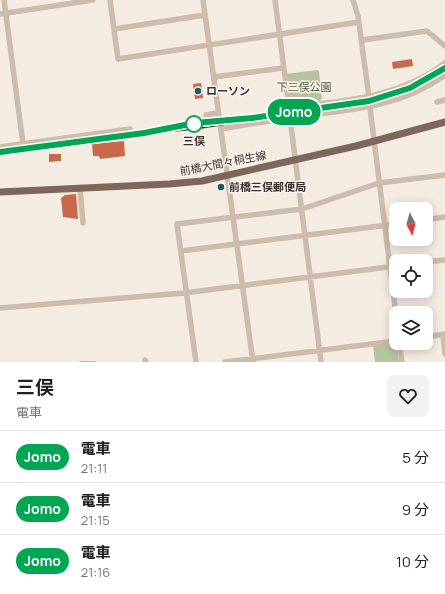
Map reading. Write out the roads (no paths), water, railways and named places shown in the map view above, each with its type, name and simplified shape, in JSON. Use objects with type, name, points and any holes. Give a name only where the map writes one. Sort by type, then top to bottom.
[{"type":"main road","name":"前橋大間々桐生線","points":[[0,192],[80,189],[202,181],[227,174],[294,161],[445,122]]},
{"type":"street","points":[[4,0],[3,13],[23,144]]},
{"type":"street","points":[[3,13],[93,0]]},
{"type":"street","points":[[110,0],[118,58],[359,22]]},
{"type":"street","points":[[203,0],[253,360]]},
{"type":"street","points":[[275,0],[289,108],[369,97],[407,86],[445,64]]},
{"type":"street","points":[[353,0],[362,40],[369,97]]},
{"type":"street","points":[[114,29],[205,15]]},
{"type":"street","points":[[362,40],[427,30],[445,46]]},
{"type":"street","points":[[214,77],[283,68]]},
{"type":"street","points":[[222,129],[290,118],[370,108],[412,94],[445,75]]},
{"type":"street","points":[[437,102],[445,100]]},
{"type":"street","points":[[370,108],[385,225],[391,254]]},
{"type":"street","points":[[206,115],[217,113]]},
{"type":"street","points":[[290,118],[294,161],[302,209],[320,362]]},
{"type":"street","points":[[0,147],[130,129]]},
{"type":"street","points":[[196,362],[177,224],[302,209],[380,183],[445,175]]},
{"type":"street","points":[[80,189],[83,223]]},
{"type":"street","points":[[433,219],[445,217]]},
{"type":"street","points":[[181,251],[389,225]]},
{"type":"street","points":[[433,261],[445,260]]},
{"type":"street","points":[[0,308],[186,292],[389,267]]},
{"type":"street","points":[[433,336],[444,334],[445,354]]},
{"type":"street","points":[[225,362],[253,360],[389,341]]},
{"type":"street","points":[[400,350],[402,362]]},
{"type":"waterway","points":[[80,362],[95,362]]},
{"type":"railway","points":[[0,152],[196,128],[369,101],[410,88],[445,68]]},
{"type":"train","name":"Jomo","points":[[0,152],[144,133],[195,123],[252,118],[369,101],[410,88],[430,78],[445,68]]},
{"type":"place","name":"ローソン","points":[[198,91]]},
{"type":"place","name":"三俣","points":[[194,124]]},
{"type":"place","name":"前橋三俣郵便局","points":[[221,187]]},
{"type":"park label","name":"下三俣公園","points":[[304,87]]}]
